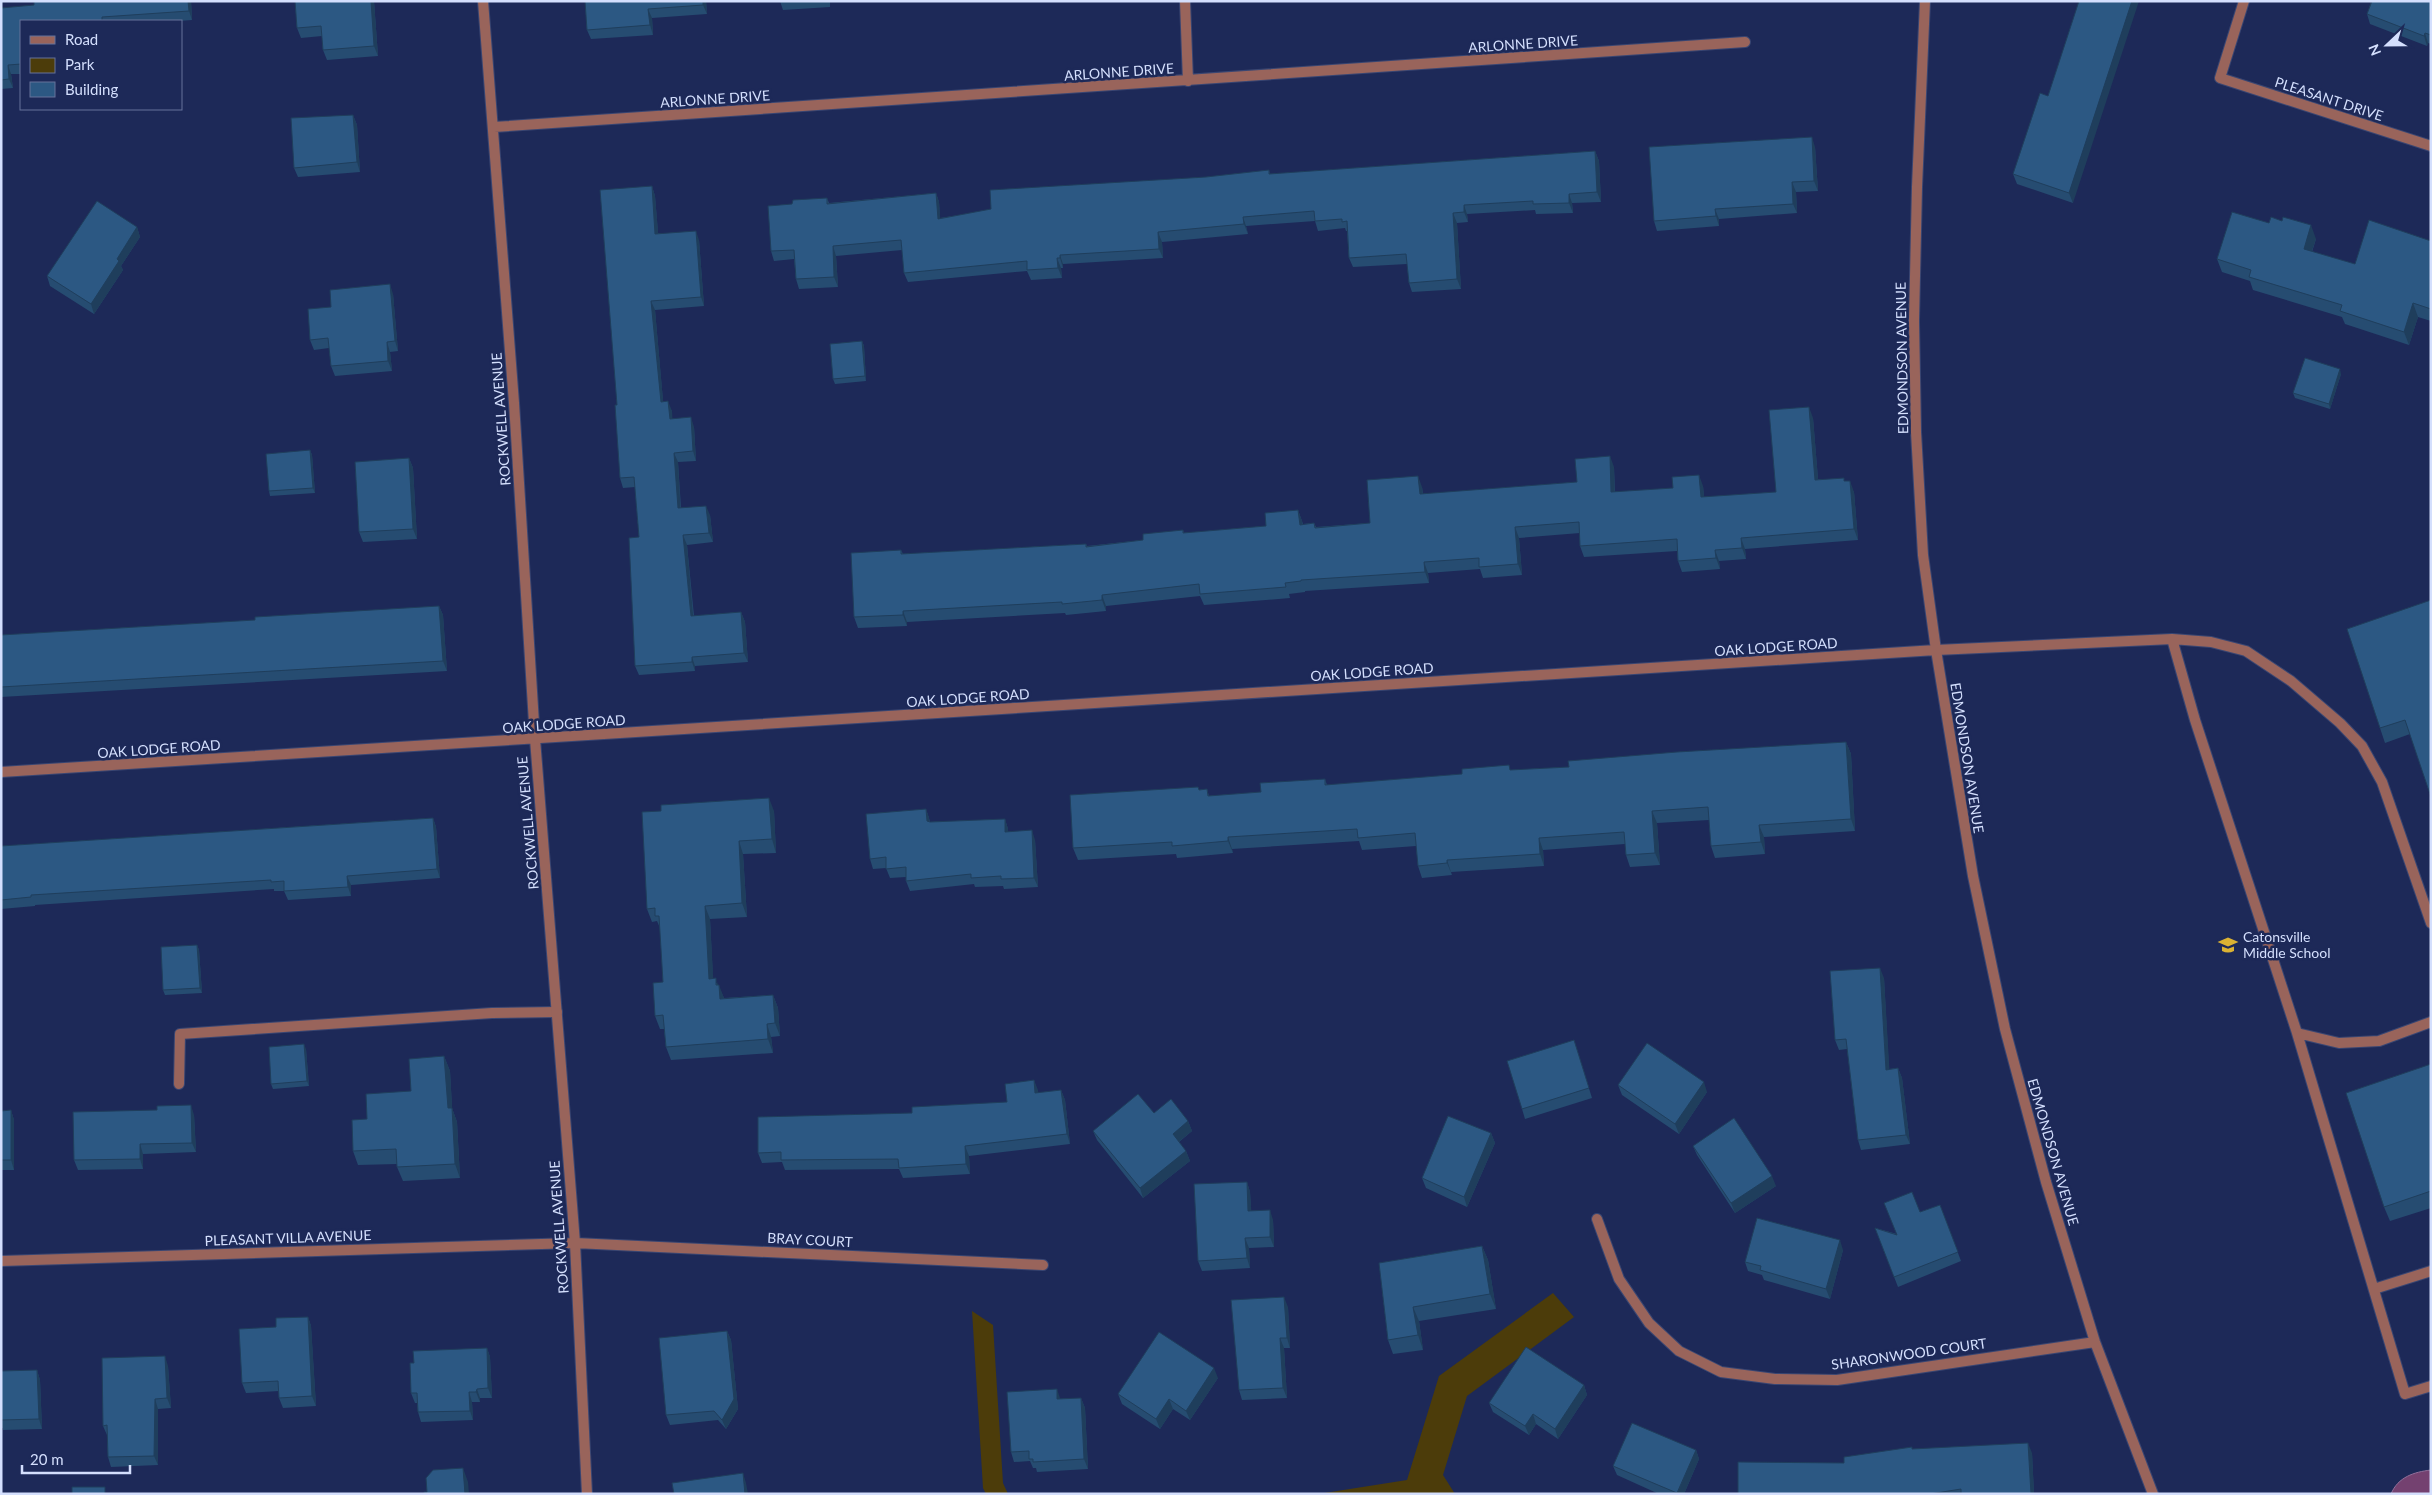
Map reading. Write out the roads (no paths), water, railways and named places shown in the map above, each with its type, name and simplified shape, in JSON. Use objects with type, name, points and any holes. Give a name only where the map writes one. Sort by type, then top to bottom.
[{"type":"street","name":"ROCKWELL AVENUE","points":[[483,1],[494,127],[535,739],[576,1243],[587,1494]]},
{"type":"street","points":[[1184,1],[1188,82]]},
{"type":"street","name":"EDMONDSON AVENUE","points":[[1925,1],[1917,187],[1916,432],[1923,556],[1936,650],[1973,876],[2004,1029],[2046,1182],[2094,1342],[2153,1494]]},
{"type":"street","name":"PLEASANT DRIVE","points":[[2244,1],[2220,78],[2431,146]]},
{"type":"street","name":"ARLONNE DRIVE","points":[[494,127],[1188,82],[1745,42]]},
{"type":"street","points":[[2172,639],[2195,720],[2297,1033],[2405,1394],[2431,1386]]},
{"type":"street","name":"OAK LODGE ROAD","points":[[1,772],[1936,650],[2172,639],[2211,642],[2246,651],[2291,681],[2340,723],[2362,746],[2382,782],[2431,923]]},
{"type":"street","points":[[179,1084],[180,1034],[492,1013],[557,1012]]},
{"type":"street","points":[[2297,1033],[2339,1043],[2379,1041],[2431,1022]]},
{"type":"street","name":"SHARONWOOD COURT","points":[[1597,1219],[1619,1279],[1648,1323],[1679,1351],[1721,1372],[1775,1379],[1837,1380],[2094,1342]]},
{"type":"street","name":"PLEASANT VILLA AVENUE","points":[[1,1261],[576,1243]]},
{"type":"street","name":"BRAY COURT","points":[[576,1243],[1043,1265]]},
{"type":"street","points":[[2374,1289],[2431,1271]]},
{"type":"place","name":"Catonsville Middle School","points":[[2228,945]]}]
